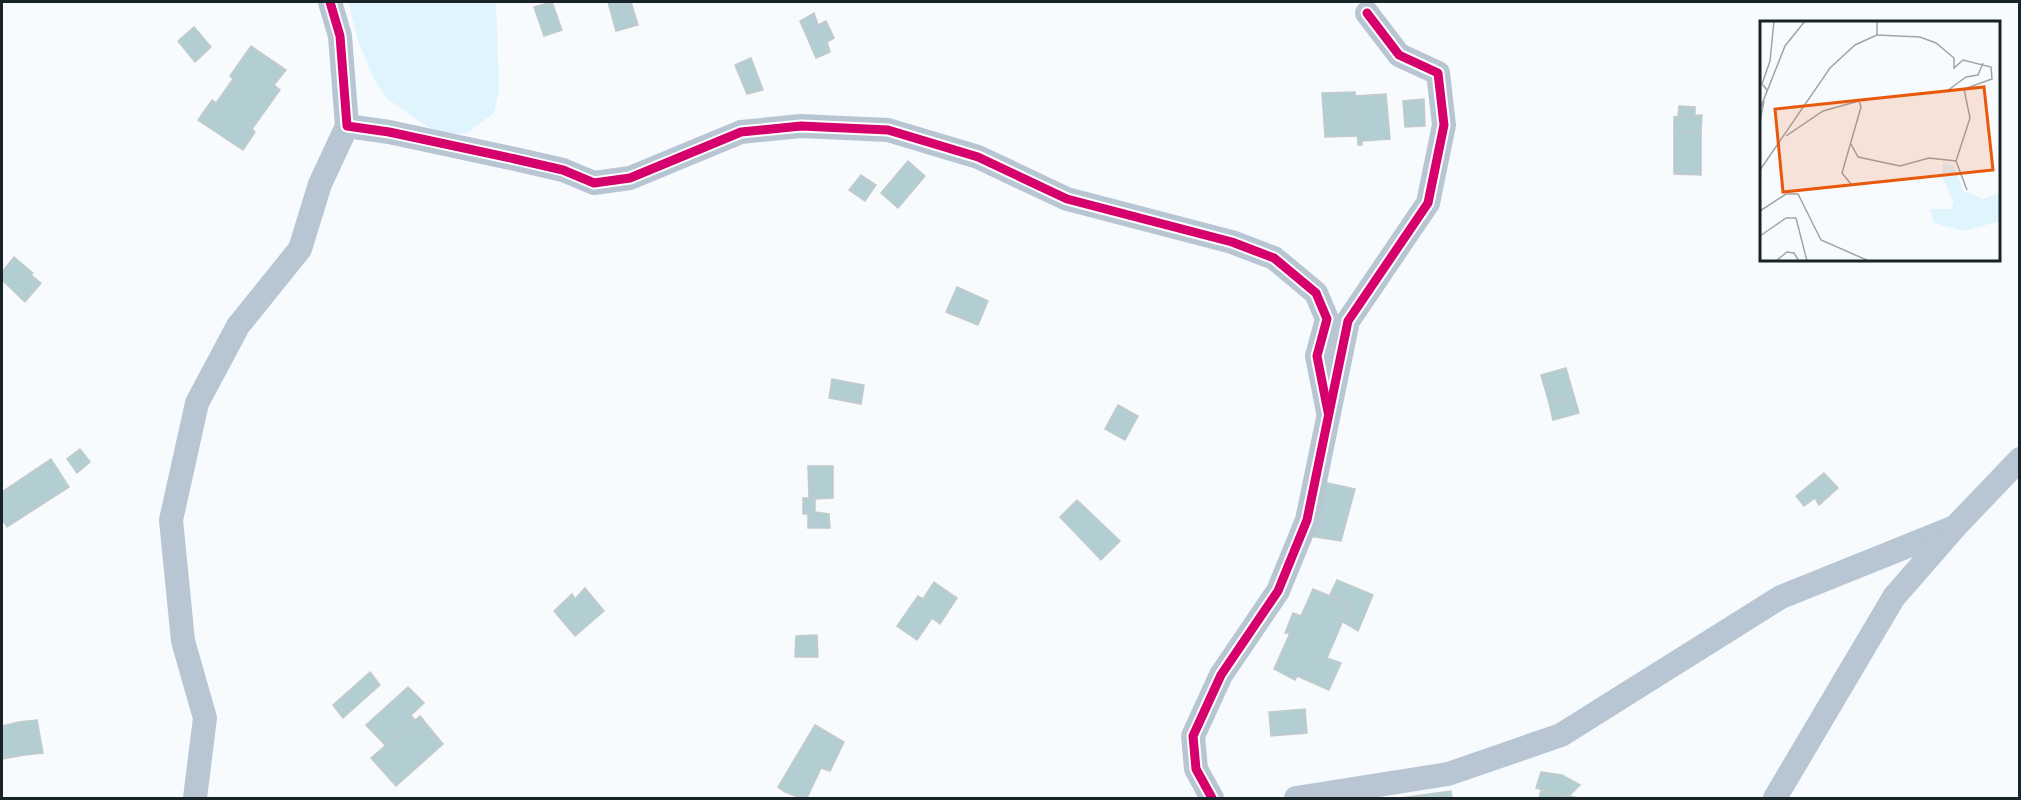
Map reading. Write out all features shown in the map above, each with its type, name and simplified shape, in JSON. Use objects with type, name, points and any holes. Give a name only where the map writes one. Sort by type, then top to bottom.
[{"type":"street","points":[[195,798],[205,718],[183,641],[171,520],[197,403],[238,326],[300,249],[320,184],[347,126],[340,36],[330,2]]},
{"type":"street","points":[[1212,798],[1196,770],[1192,736],[1221,675],[1278,591],[1307,520],[1348,321],[1428,203],[1444,125],[1438,73],[1400,55],[1367,13]]},
{"type":"street","points":[[347,126],[389,132],[563,170],[594,183],[630,178],[741,132],[801,126],[888,130],[978,157],[1067,199],[1232,242],[1274,258],[1316,293],[1327,319],[1317,356],[1328,412]]},
{"type":"street","points":[[1775,798],[1894,597],[2019,459]]},
{"type":"street","points":[[1296,798],[1448,774],[1561,735],[1781,597],[1955,527]]},
{"type":"shaded area","points":[[348,2],[496,2],[499,89],[494,113],[467,133],[447,134],[428,127],[386,98],[373,77],[358,40]]},
{"type":"building","points":[[552,2],[562,30],[544,36],[534,7]]},
{"type":"building","points":[[608,2],[631,2],[638,25],[616,31]]},
{"type":"building","points":[[814,13],[818,25],[826,21],[834,38],[827,42],[830,52],[816,58],[800,21]]},
{"type":"building","points":[[194,27],[211,47],[195,62],[178,41]]},
{"type":"building","points":[[251,46],[286,70],[274,85],[280,90],[252,129],[255,132],[243,150],[198,120],[212,100],[216,103],[233,79],[230,76]]},
{"type":"building","points":[[751,58],[763,90],[747,94],[735,65]]},
{"type":"building","points":[[1355,92],[1358,136],[1325,137],[1322,93]]},
{"type":"building","points":[[1386,94],[1390,139],[1362,141],[1362,145],[1358,145],[1355,96]]},
{"type":"building","points":[[1424,99],[1425,126],[1405,127],[1403,101]]},
{"type":"building","points":[[1679,106],[1695,107],[1695,117],[1678,117]]},
{"type":"building","points":[[1702,115],[1701,133],[1674,133],[1674,117]]},
{"type":"building","points":[[1674,133],[1701,133],[1701,175],[1674,174]]},
{"type":"building","points":[[908,161],[925,176],[898,208],[881,193]]},
{"type":"building","points":[[861,175],[876,185],[865,201],[849,190]]},
{"type":"building","points":[[14,257],[41,283],[25,302],[2,280],[2,272]]},
{"type":"building","points":[[957,287],[988,301],[978,325],[946,312]]},
{"type":"building","points":[[1566,368],[1574,396],[1549,403],[1541,375]]},
{"type":"building","points":[[832,379],[864,385],[861,404],[829,398]]},
{"type":"building","points":[[1574,396],[1579,413],[1553,420],[1549,403]]},
{"type":"building","points":[[1118,405],[1138,416],[1125,440],[1105,429]]},
{"type":"building","points":[[80,449],[90,462],[77,473],[67,459]]},
{"type":"building","points":[[51,459],[69,487],[7,527],[2,519],[2,492]]},
{"type":"building","points":[[808,466],[833,466],[833,498],[815,499],[815,512],[829,514],[830,528],[808,528],[808,514],[803,514],[803,498],[809,498]]},
{"type":"building","points":[[1824,473],[1838,488],[1819,505],[1815,498],[1804,506],[1796,496]]},
{"type":"building","points":[[1323,482],[1355,489],[1341,541],[1308,536]]},
{"type":"building","points":[[1077,500],[1120,541],[1101,560],[1060,517]]},
{"type":"building","points":[[1337,580],[1373,595],[1358,631],[1343,622],[1350,604],[1330,595]]},
{"type":"building","points":[[934,582],[957,598],[940,624],[932,618],[917,640],[897,626],[918,596],[923,599]]},
{"type":"building","points":[[585,588],[604,611],[575,636],[554,611],[572,594],[575,599]]},
{"type":"building","points":[[1313,589],[1350,604],[1327,658],[1341,663],[1329,690],[1297,676],[1295,680],[1274,669],[1290,633],[1285,633],[1293,613],[1301,616]]},
{"type":"building","points":[[817,635],[818,657],[795,657],[796,636]]},
{"type":"building","points":[[370,672],[380,685],[343,718],[333,705]]},
{"type":"building","points":[[408,687],[424,703],[411,715],[415,720],[385,745],[366,725]]},
{"type":"building","points":[[1305,709],[1307,733],[1271,736],[1269,712]]},
{"type":"building","points":[[420,716],[443,744],[396,786],[371,758]]},
{"type":"building","points":[[37,720],[43,753],[25,755],[19,722]]},
{"type":"building","points":[[19,722],[25,755],[2,759],[2,726]]},
{"type":"building","points":[[815,725],[844,742],[830,771],[821,768],[807,798],[801,798],[778,787]]},
{"type":"building","points":[[1541,772],[1562,775],[1580,785],[1569,796],[1579,798],[1565,798],[1565,796],[1536,788]]},
{"type":"building","points":[[1451,791],[1452,798],[1400,798]]},
{"type":"building","points":[[1541,791],[1565,796],[1565,798],[1539,798]]},
{"type":"cycle path","points":[[330,2],[340,36],[347,126],[389,132],[563,170],[594,183],[630,178],[741,132],[801,126],[888,130],[978,157],[1067,199],[1232,242],[1274,258],[1316,293],[1327,319],[1317,356],[1328,412]]},
{"type":"cycle path","points":[[1212,798],[1196,769],[1193,736],[1221,675],[1278,591],[1307,520],[1348,321],[1428,203],[1444,125],[1438,73],[1399,55],[1367,13]]}]
